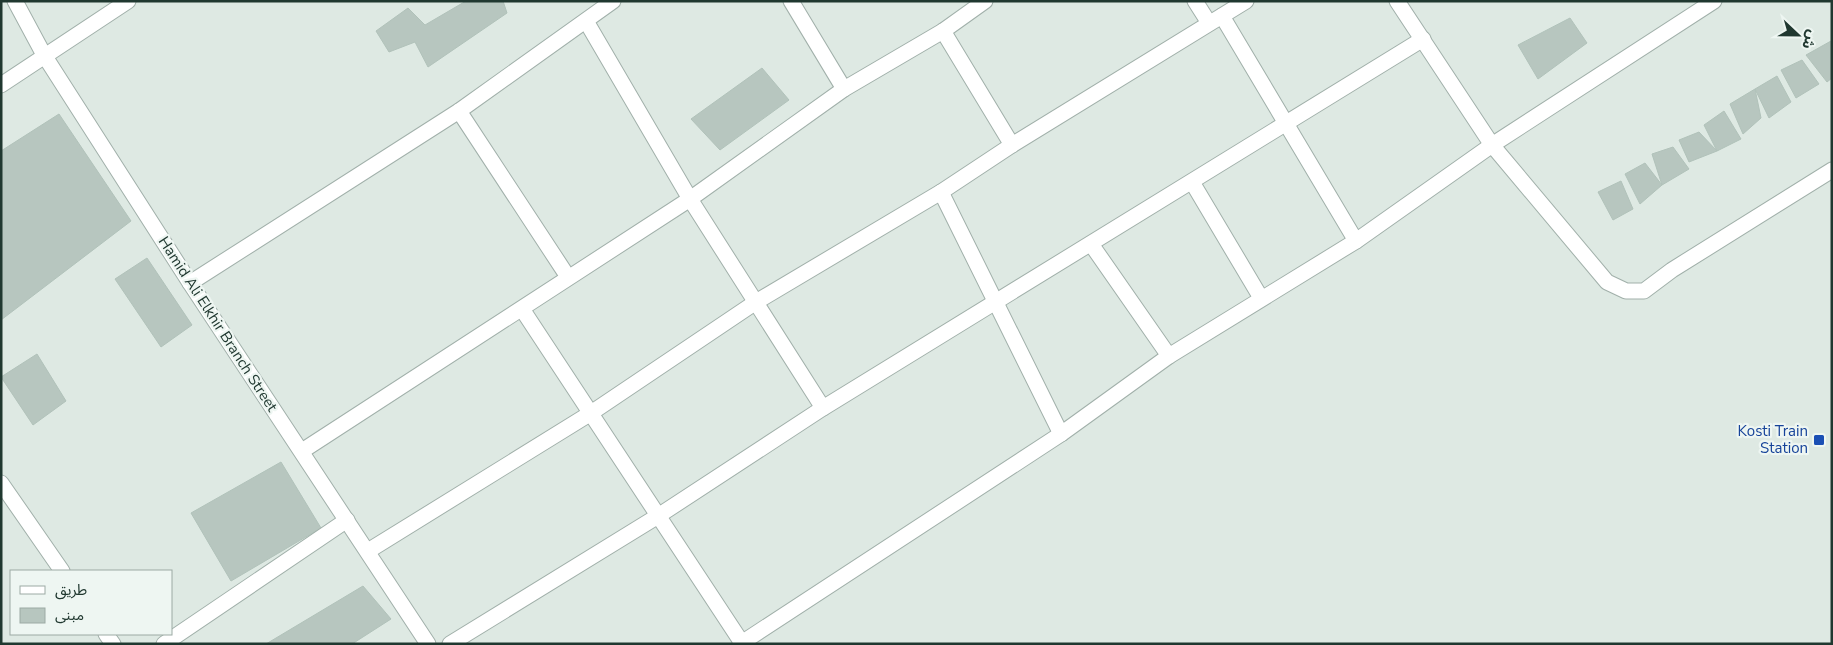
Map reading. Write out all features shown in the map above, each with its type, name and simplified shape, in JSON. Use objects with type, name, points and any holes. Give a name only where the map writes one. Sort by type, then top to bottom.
[{"type":"street","name":"Hamid Ali Elkhir Branch Street","points":[[15,1],[44,55],[190,283],[428,644]]},
{"type":"street","points":[[1,85],[128,1]]},
{"type":"street","points":[[190,283],[459,111],[613,1]]},
{"type":"street","points":[[791,1],[844,89]]},
{"type":"street","points":[[1195,1],[1216,20],[1286,125],[1356,241]]},
{"type":"street","points":[[368,551],[590,413],[756,302],[941,192],[1012,145],[1246,1]]},
{"type":"street","points":[[1398,1],[1492,145],[1607,282],[1626,291],[1644,291],[1672,270],[1832,170]]},
{"type":"street","points":[[522,309],[741,643],[1061,434],[1169,356],[1356,241],[1492,145],[1714,1]]},
{"type":"street","points":[[302,452],[522,309],[568,276],[690,199],[844,89],[943,31],[980,3]]},
{"type":"street","points":[[586,21],[690,199],[823,408]]},
{"type":"street","points":[[943,31],[1012,145]]},
{"type":"street","points":[[450,644],[658,516],[823,408],[1423,39]]},
{"type":"street","points":[[459,111],[568,276]]},
{"type":"street","points":[[1192,182],[1261,298]]},
{"type":"street","points":[[941,192],[1061,434]]},
{"type":"street","points":[[1091,244],[1169,356]]},
{"type":"street","points":[[1,483],[61,570]]},
{"type":"street","points":[[164,644],[347,520]]},
{"type":"building","points":[[466,1],[503,1],[507,13],[428,67],[415,42],[389,52],[376,31],[408,8],[425,25]]},
{"type":"building","points":[[1570,18],[1587,43],[1538,79],[1518,45]]},
{"type":"building","points":[[1831,41],[1832,78],[1827,82],[1806,55]]},
{"type":"building","points":[[1802,60],[1819,84],[1796,98],[1781,70]]},
{"type":"building","points":[[762,68],[789,100],[720,150],[691,119]]},
{"type":"building","points":[[1777,76],[1791,102],[1769,118],[1755,89]]},
{"type":"building","points":[[1755,89],[1761,118],[1743,134],[1730,104]]},
{"type":"building","points":[[1724,111],[1741,139],[1717,151],[1704,125]]},
{"type":"building","points":[[59,114],[131,221],[1,320],[1,151]]},
{"type":"building","points":[[1699,132],[1717,151],[1689,162],[1679,140]]},
{"type":"building","points":[[1673,147],[1689,169],[1662,185],[1652,154]]},
{"type":"building","points":[[1645,163],[1662,185],[1640,204],[1625,174]]},
{"type":"building","points":[[1621,181],[1633,209],[1613,220],[1598,192]]},
{"type":"building","points":[[147,258],[192,325],[161,347],[115,279]]},
{"type":"building","points":[[37,354],[66,401],[33,425],[1,377]]},
{"type":"building","points":[[281,462],[321,528],[231,581],[191,513]]},
{"type":"building","points":[[363,586],[391,619],[352,644],[266,644]]},
{"type":"place","name":"Kosti Train Station","points":[[1819,440]]}]
